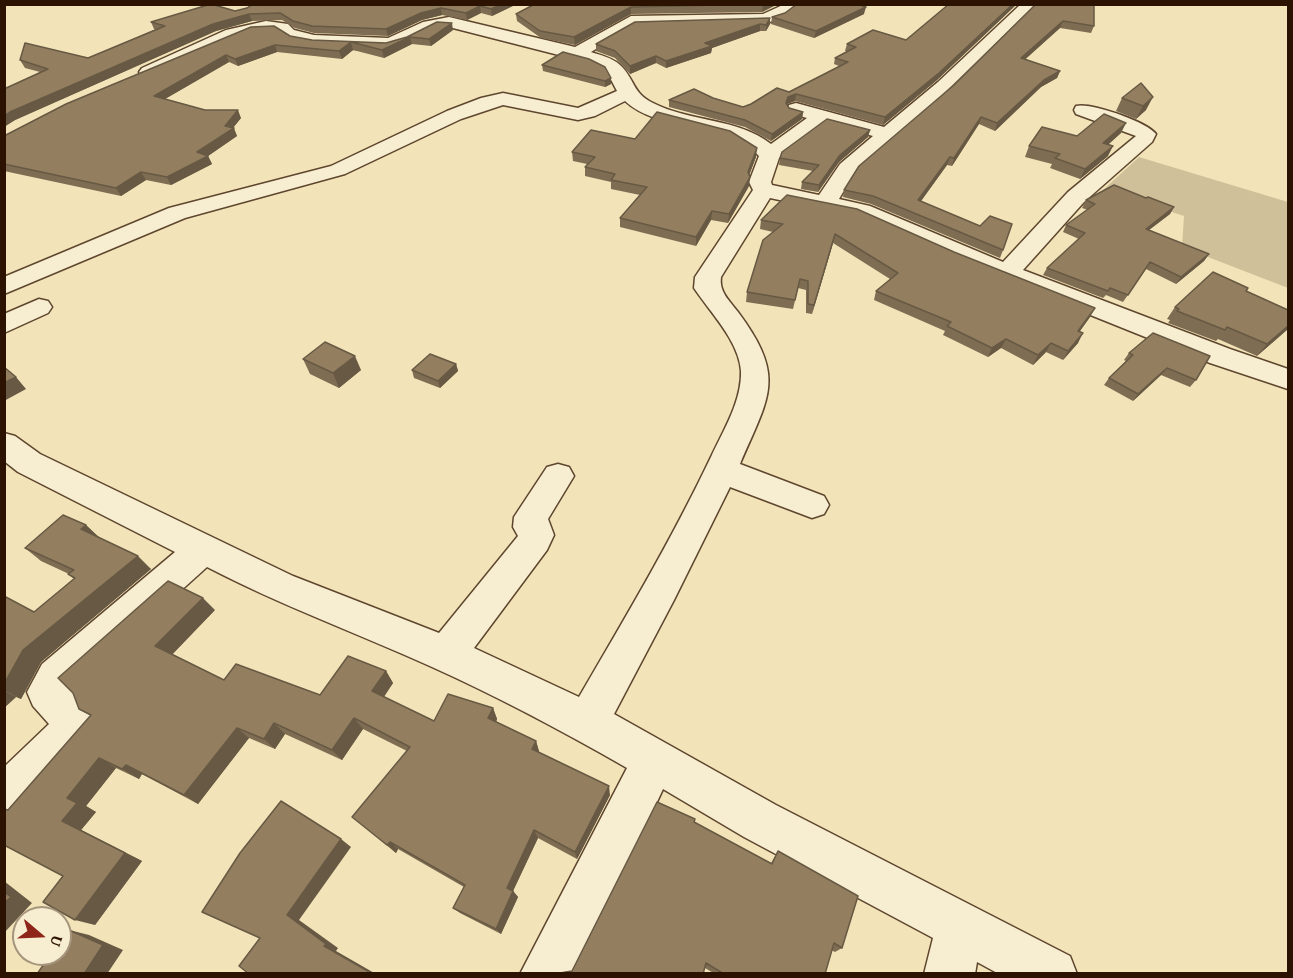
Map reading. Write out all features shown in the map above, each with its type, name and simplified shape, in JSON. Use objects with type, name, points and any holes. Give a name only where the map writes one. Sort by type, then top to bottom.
[{"type":"street","points":[[577,53],[631,21],[763,19],[778,15],[796,4]]},
{"type":"street","points":[[826,202],[847,168],[885,133],[944,86],[995,35],[1031,4]]},
{"type":"street","points":[[125,81],[225,37],[266,25],[282,27],[290,35],[314,41],[388,43],[398,41],[440,22],[488,26],[577,53],[612,67],[627,93],[645,107],[758,143],[770,155]]},
{"type":"street","points":[[10,278],[177,213],[338,170],[454,115],[488,102],[502,99],[578,114],[588,112],[627,93]]},
{"type":"street","points":[[796,109],[885,133]]},
{"type":"street","points":[[1007,272],[1076,197],[1146,138],[1146,134],[1140,129],[1083,110]]},
{"type":"street","points":[[764,190],[760,182],[761,174],[770,155],[822,116]]},
{"type":"street","points":[[764,190],[861,211],[1007,272],[1220,356],[1277,374],[1288,349]]},
{"type":"street","points":[[588,722],[698,523],[741,424],[755,372],[751,354],[707,288],[708,277],[764,190]]},
{"type":"street","points":[[4,325],[39,307]]},
{"type":"street","points":[[13,462],[280,587],[446,654],[588,722],[760,821],[955,951],[1052,974]]},
{"type":"street","points":[[721,470],[812,505]]},
{"type":"street","points":[[446,654],[535,540],[537,535],[530,527],[531,517],[558,476]]},
{"type":"street","points":[[4,799],[70,732],[74,720],[47,692],[56,677],[202,550]]},
{"type":"street","points":[[545,974],[593,886],[654,760]]},
{"type":"shaded area","points":[[1139,157],[1288,202],[1288,288],[1182,247],[1184,216],[1103,190]]},
{"type":"building","points":[[211,4],[235,11],[253,4],[502,4],[491,9],[480,6],[466,13],[441,8],[421,13],[386,29],[312,26],[293,21],[280,13],[249,14],[213,24],[4,116],[4,89],[48,69],[20,60],[25,43],[88,58],[165,26],[151,22]]},
{"type":"building","points":[[535,4],[764,4],[631,7],[574,37],[540,31],[516,14]]},
{"type":"building","points":[[797,4],[857,4],[866,7],[816,31],[772,17],[785,13]]},
{"type":"building","points":[[949,4],[1013,4],[939,73],[885,117],[796,94],[788,97],[786,103],[789,108],[803,112],[772,134],[745,120],[669,100],[694,89],[713,98],[743,107],[777,88],[789,92],[848,62],[835,58],[856,47],[847,44],[873,30],[906,40]]},
{"type":"building","points":[[1036,4],[1094,4],[1094,26],[1063,21],[1021,58],[1060,71],[1044,80],[997,123],[981,117],[954,158],[950,157],[918,200],[980,226],[990,216],[1012,224],[1003,250],[873,196],[844,190],[859,166],[954,85]]},
{"type":"building","points":[[770,18],[766,25],[760,24],[705,43],[712,46],[666,61],[656,56],[630,66],[615,51],[596,44],[635,22]]},
{"type":"building","points":[[437,22],[452,23],[429,39],[410,37],[382,50],[351,42],[339,51],[275,45],[235,59],[226,55],[154,96],[205,110],[238,110],[225,126],[234,128],[197,152],[208,156],[167,177],[141,172],[116,188],[4,164],[4,136],[66,104],[251,27],[274,26],[290,36],[312,40],[386,43],[407,37]]},
{"type":"building","points":[[563,52],[589,59],[605,67],[611,78],[605,81],[542,65]]},
{"type":"building","points":[[1141,83],[1153,97],[1143,106],[1122,98]]},
{"type":"building","points":[[657,112],[730,131],[757,148],[748,172],[750,177],[729,214],[712,211],[696,237],[620,218],[647,187],[611,180],[615,174],[585,167],[595,157],[572,152],[591,130],[635,139]]},
{"type":"building","points":[[1104,114],[1126,123],[1103,143],[1113,146],[1085,169],[1055,158],[1060,154],[1029,146],[1042,127],[1077,136]]},
{"type":"building","points":[[827,119],[870,130],[840,155],[819,185],[802,182],[819,165],[780,158],[782,152]]},
{"type":"building","points":[[1114,185],[1174,207],[1146,229],[1209,254],[1181,277],[1150,262],[1128,295],[1110,288],[1108,291],[1047,268],[1085,233],[1066,225],[1095,204],[1086,200]]},
{"type":"building","points":[[787,195],[857,209],[954,252],[1095,308],[1078,331],[1083,333],[1068,351],[1051,343],[1038,355],[1006,339],[992,348],[947,326],[951,322],[876,291],[898,273],[835,234],[814,305],[808,304],[808,281],[800,279],[795,300],[747,292],[763,240],[783,224],[761,220]]},
{"type":"building","points":[[1213,272],[1248,288],[1246,291],[1288,310],[1288,326],[1267,344],[1227,327],[1225,330],[1177,311],[1179,309],[1175,307]]},
{"type":"building","points":[[1153,333],[1210,356],[1196,380],[1167,368],[1138,394],[1109,378],[1133,355],[1129,353]]},
{"type":"building","points":[[325,342],[355,356],[333,373],[303,359]]},
{"type":"building","points":[[430,354],[456,364],[438,381],[412,370]]},
{"type":"building","points":[[4,367],[16,377],[4,383]]},
{"type":"building","points":[[63,515],[86,525],[81,529],[138,556],[23,650],[4,684],[4,596],[34,612],[75,578],[68,574],[74,570],[25,548]]},
{"type":"building","points":[[168,581],[203,598],[155,646],[224,680],[236,664],[320,695],[348,656],[386,671],[372,691],[434,721],[448,694],[493,708],[488,718],[536,741],[532,749],[609,786],[575,852],[534,830],[507,888],[513,891],[496,929],[453,908],[465,885],[390,842],[387,845],[352,817],[410,747],[354,718],[332,750],[274,723],[264,739],[237,728],[184,795],[126,765],[122,769],[99,758],[67,798],[77,803],[62,821],[125,853],[75,920],[72,918],[72,906],[50,906],[43,902],[63,876],[4,845],[4,809],[8,810],[91,715],[79,709],[73,693],[58,678]]},
{"type":"building","points":[[281,801],[341,839],[287,915],[326,944],[324,946],[373,974],[249,974],[239,966],[260,938],[202,912],[240,853]]},
{"type":"building","points":[[657,802],[695,819],[694,822],[772,864],[778,851],[858,896],[842,948],[834,943],[825,974],[724,974],[706,963],[703,974],[560,974],[572,971]]},
{"type":"building","points":[[4,892],[11,897],[4,903]]},
{"type":"building","points":[[72,931],[103,945],[84,974],[37,974],[43,966],[72,966]]}]
